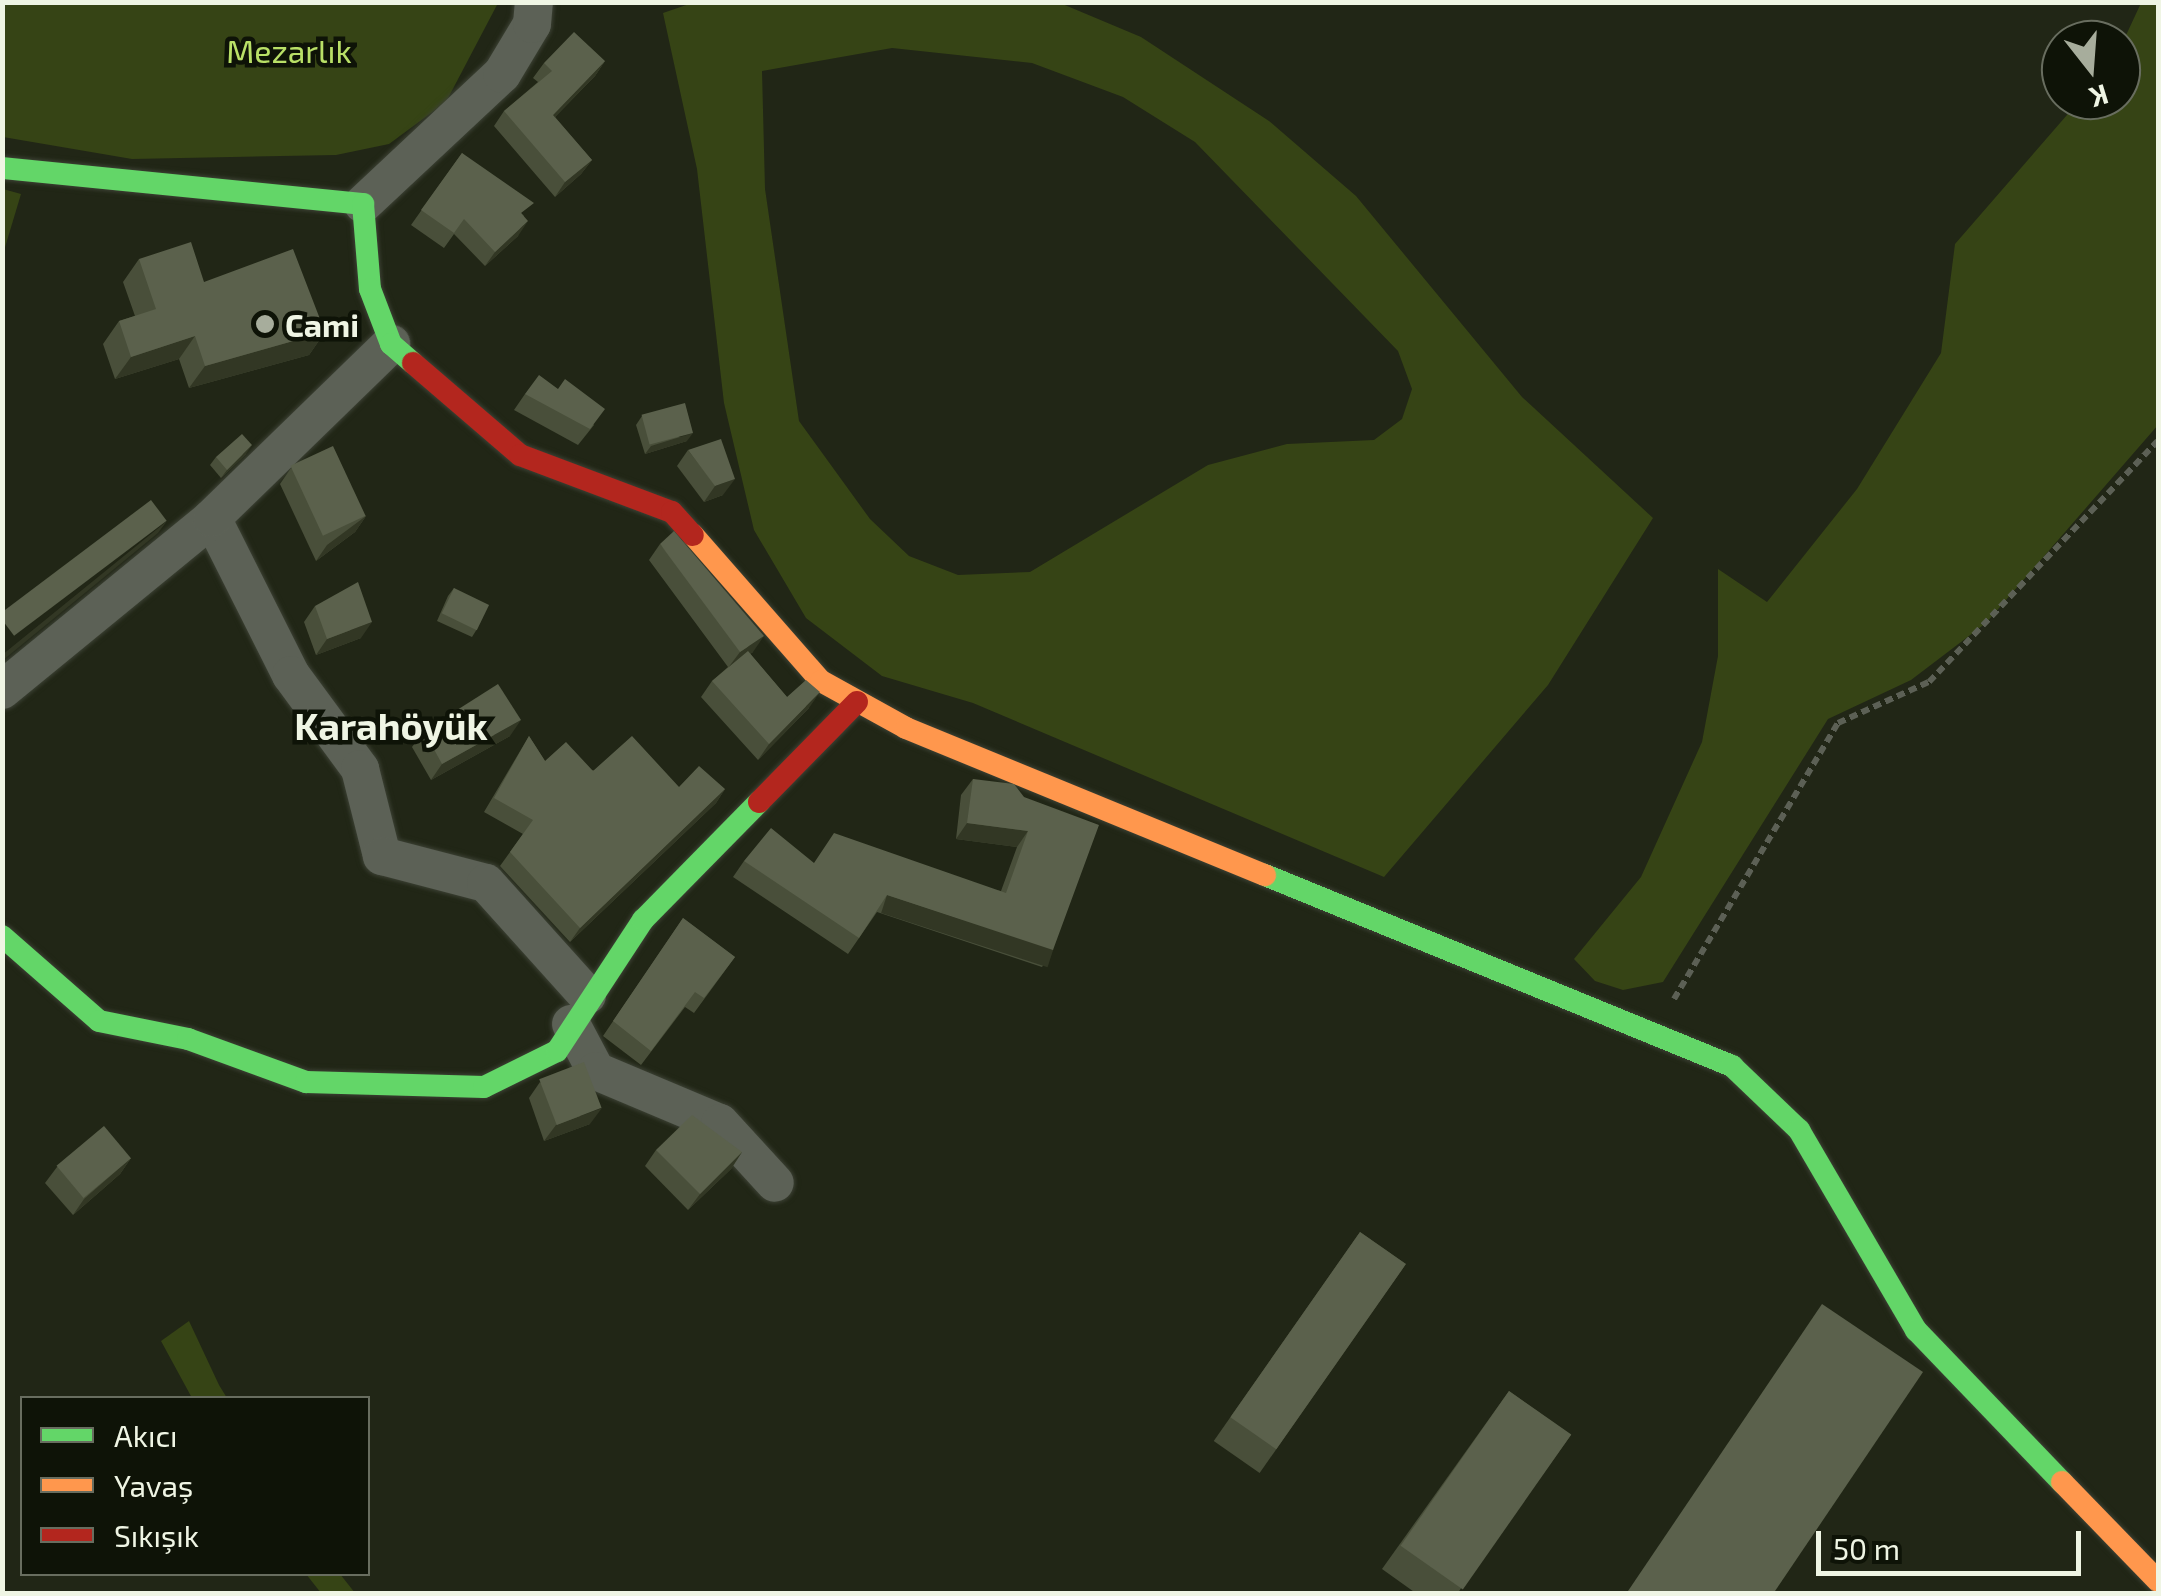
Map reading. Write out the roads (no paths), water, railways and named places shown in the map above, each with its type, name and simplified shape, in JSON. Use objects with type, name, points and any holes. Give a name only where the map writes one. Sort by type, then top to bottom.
[{"type":"street","points":[[2,168],[363,204],[502,74],[532,24],[534,2]]},
{"type":"street","points":[[363,204],[370,289],[391,344],[520,454],[672,512],[821,681],[858,702],[1657,1028],[1732,1066],[1799,1130],[1916,1330],[2158,1581]]},
{"type":"street","points":[[2,690],[212,518],[391,344]]},
{"type":"street","points":[[212,518],[290,676],[360,769],[382,856],[486,883],[580,1010],[596,1071],[720,1122],[775,1183]]},
{"type":"street","points":[[2,936],[99,1021],[188,1039],[306,1082],[484,1087],[557,1051],[580,1010],[643,920],[858,702]]},
{"type":"place","name":"Cami","points":[[265,324]]},
{"type":"district","name":"Karahöyük","points":[[391,726]]},
{"type":"park label","name":"Mezarlık","points":[[289,50]]}]
